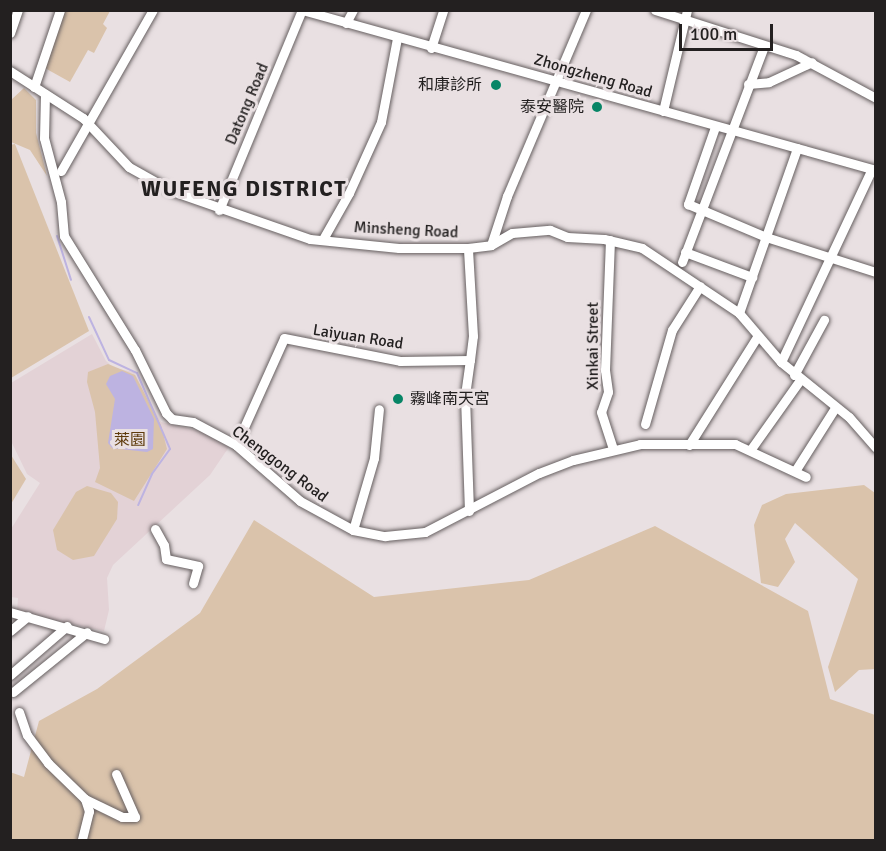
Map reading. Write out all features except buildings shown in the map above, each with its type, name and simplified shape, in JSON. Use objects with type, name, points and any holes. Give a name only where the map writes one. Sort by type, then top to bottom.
[{"type":"street","points":[[10,33],[18,10]]},
{"type":"street","points":[[34,87],[60,10]]},
{"type":"street","points":[[61,171],[153,10]]},
{"type":"street","points":[[346,23],[353,10]]},
{"type":"street","points":[[431,48],[443,10]]},
{"type":"street","points":[[491,245],[555,81],[586,10]]},
{"type":"street","points":[[655,10],[686,15],[812,62],[876,98]]},
{"type":"street","name":"Zhongzheng Road","points":[[302,11],[874,170]]},
{"type":"street","name":"Datong Road","points":[[219,210],[302,11]]},
{"type":"street","points":[[663,111],[686,15]]},
{"type":"street","points":[[324,239],[349,194],[381,122],[397,38]]},
{"type":"street","points":[[682,262],[764,46]]},
{"type":"street","points":[[748,84],[770,82],[812,62]]},
{"type":"street","name":"Minsheng Road","points":[[10,71],[88,123],[129,167],[171,190],[219,210],[310,239],[399,248],[468,248],[491,245],[512,232],[533,231],[610,240],[642,248],[739,313],[757,337],[781,362],[835,408],[876,448]]},
{"type":"street","name":"Chenggong Road","points":[[45,94],[44,138],[69,248],[135,350],[165,413],[171,418],[193,422],[236,445],[300,501],[353,530],[405,536],[425,532],[539,473],[613,448],[735,444],[751,449],[806,477]]},
{"type":"street","points":[[715,127],[688,204],[766,237],[876,272]]},
{"type":"street","points":[[739,313],[797,148]]},
{"type":"street","points":[[781,362],[874,170]]},
{"type":"street","name":"Xinkai Street","points":[[610,240],[605,370],[609,392],[601,412],[613,448]]},
{"type":"street","points":[[468,248],[473,336],[465,394],[469,511]]},
{"type":"street","points":[[684,252],[752,277]]},
{"type":"street","points":[[645,424],[672,330],[700,286]]},
{"type":"street","points":[[751,449],[797,377],[824,320]]},
{"type":"street","points":[[689,445],[757,337]]},
{"type":"street","name":"Laiyuan Road","points":[[236,445],[284,338],[400,360],[470,360]]},
{"type":"street","points":[[795,471],[835,408]]},
{"type":"street","points":[[353,530],[374,458],[379,409]]},
{"type":"street","points":[[155,530],[164,545],[166,559],[198,566],[193,583]]},
{"type":"street","points":[[10,612],[67,626],[104,639]]},
{"type":"street","points":[[10,631],[28,616]]},
{"type":"street","points":[[10,675],[67,626]]},
{"type":"street","points":[[13,692],[87,632]]},
{"type":"street","points":[[10,720],[19,712],[27,735],[48,764],[85,799],[122,817],[135,817],[116,774]]},
{"type":"street","points":[[82,840],[89,811],[85,799]]},
{"type":"shaded area","points":[[92,334],[106,361],[114,368],[134,372],[161,422],[200,431],[229,447],[210,475],[113,565],[107,578],[109,610],[104,631],[17,612],[18,598],[11,597],[11,529],[40,483],[27,474],[11,441],[11,383]]},
{"type":"shaded area","points":[[122,371],[133,376],[154,419],[153,449],[147,452],[112,448],[108,443],[115,399],[106,384],[110,376]]},
{"type":"green space","points":[[64,11],[110,11],[103,24],[107,28],[94,53],[88,50],[70,82],[43,67]]},
{"type":"green space","points":[[24,88],[36,100],[36,133],[47,176],[30,150],[11,142],[11,100]]},
{"type":"green space","points":[[15,144],[89,331],[11,378],[10,145]]},
{"type":"green space","name":"萊園","points":[[108,364],[135,375],[161,425],[167,449],[134,501],[95,482],[100,468],[95,412],[87,382],[88,372]]},
{"type":"green space","points":[[11,455],[26,479],[11,504]]},
{"type":"green space","points":[[864,485],[875,493],[875,669],[859,670],[835,692],[828,667],[858,579],[795,523],[785,539],[795,562],[778,587],[761,583],[754,525],[762,505],[786,494]]},
{"type":"green space","points":[[87,486],[111,493],[118,502],[117,519],[94,556],[73,560],[57,550],[53,530],[76,492]]},
{"type":"green space","points":[[254,520],[374,597],[529,580],[655,526],[808,611],[830,699],[875,715],[875,840],[11,840],[10,772],[24,777],[39,721],[97,689],[200,613]]},
{"type":"waterway","points":[[57,236],[71,280]]},
{"type":"waterway","points":[[89,317],[109,360],[137,373],[170,449],[152,474],[138,505]]},
{"type":"place","name":"和康診所","points":[[496,85]]},
{"type":"place","name":"泰安醫院","points":[[597,107]]},
{"type":"place","name":"霧峰南天宮","points":[[398,399]]},
{"type":"district","name":"WUFENG DISTRICT","points":[[244,189]]}]
